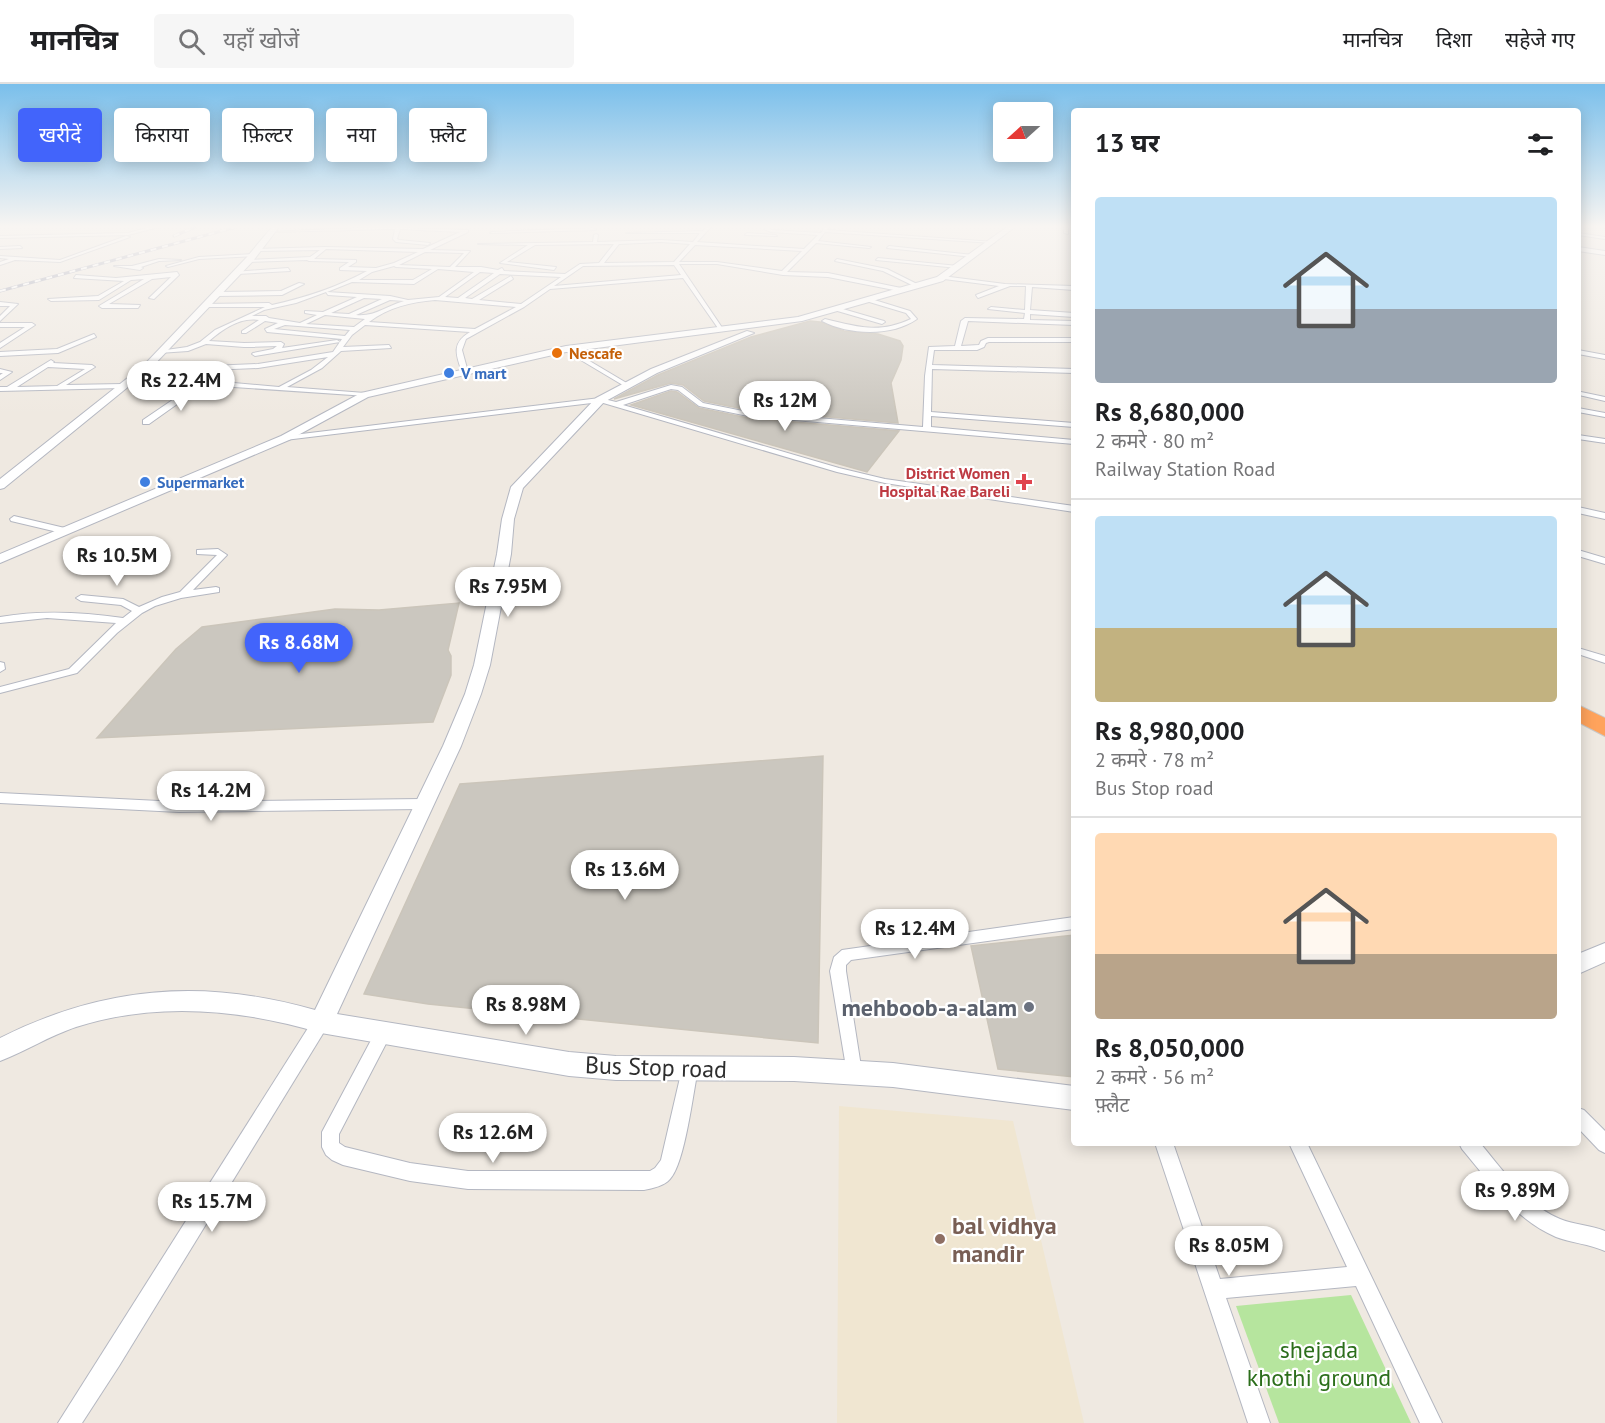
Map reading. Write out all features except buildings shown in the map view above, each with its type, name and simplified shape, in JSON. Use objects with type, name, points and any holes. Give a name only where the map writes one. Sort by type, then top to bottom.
[{"type":"highway","points":[[1581,714],[1605,728]]},
{"type":"street","points":[[51,299],[99,298],[113,289]]},
{"type":"street","points":[[127,289],[102,305],[138,306]]},
{"type":"street","points":[[152,298],[161,289]]},
{"type":"street","points":[[0,485],[137,375],[221,289]]},
{"type":"street","points":[[216,294],[282,293],[289,289]]},
{"type":"street","points":[[204,343],[204,340],[217,330],[249,316],[327,289]]},
{"type":"street","points":[[441,298],[453,289]]},
{"type":"street","points":[[460,299],[474,289]]},
{"type":"street","points":[[473,301],[492,289]]},
{"type":"street","points":[[465,372],[459,345],[464,338],[547,289]]},
{"type":"street","points":[[693,289],[720,329]]},
{"type":"street","points":[[978,296],[994,289]]},
{"type":"street","points":[[1027,321],[1029,289]]},
{"type":"street","points":[[69,1423],[112,1359],[321,1022],[422,804],[452,746],[482,664],[504,554],[508,519],[517,487],[600,400],[654,371],[714,346],[799,319],[904,290]]},
{"type":"street","points":[[318,293],[366,295],[410,301]]},
{"type":"street","points":[[299,325],[366,295]]},
{"type":"street","points":[[350,316],[391,298]]},
{"type":"street","points":[[279,389],[318,367],[355,329],[396,304],[441,298],[522,306]]},
{"type":"street","points":[[825,321],[870,330],[895,330],[914,318],[908,312],[868,300]]},
{"type":"street","points":[[0,304],[15,304],[0,319]]},
{"type":"street","points":[[205,305],[276,306]]},
{"type":"street","points":[[836,309],[882,322]]},
{"type":"street","points":[[991,309],[1071,315]]},
{"type":"street","points":[[307,312],[370,318]]},
{"type":"street","points":[[249,316],[299,325],[355,329]]},
{"type":"street","points":[[244,332],[266,318]]},
{"type":"street","points":[[870,330],[889,318]]},
{"type":"street","points":[[0,559],[285,438],[365,395],[566,349],[799,319]]},
{"type":"street","points":[[958,348],[965,320],[1071,323]]},
{"type":"street","points":[[286,322],[267,330],[341,345]]},
{"type":"street","points":[[363,323],[477,332]]},
{"type":"street","points":[[0,326],[32,325],[0,346]]},
{"type":"street","points":[[0,354],[58,351],[94,336]]},
{"type":"street","points":[[927,430],[931,348],[981,348],[982,342],[988,340],[1071,340]]},
{"type":"street","points":[[161,352],[188,349],[204,343],[281,344],[275,351]]},
{"type":"street","points":[[210,368],[258,366],[341,345]]},
{"type":"street","points":[[255,354],[341,345],[389,347]]},
{"type":"street","points":[[566,349],[628,386]]},
{"type":"street","points":[[1581,353],[1605,357]]},
{"type":"street","points":[[9,388],[49,363],[92,367],[58,387]]},
{"type":"street","points":[[929,368],[1071,371]]},
{"type":"street","points":[[0,371],[9,372],[0,378]]},
{"type":"street","points":[[137,375],[365,395]]},
{"type":"street","points":[[146,422],[202,382]]},
{"type":"street","points":[[0,389],[123,386]]},
{"type":"street","points":[[618,404],[664,387],[676,387],[695,402],[719,409],[780,417],[1071,442]]},
{"type":"street","points":[[1581,394],[1605,399]]},
{"type":"street","points":[[285,438],[600,400],[885,482],[1071,509]]},
{"type":"street","points":[[1581,411],[1605,415]]},
{"type":"street","points":[[928,414],[1071,425]]},
{"type":"street","points":[[1581,437],[1605,441]]},
{"type":"street","points":[[1581,511],[1605,516]]},
{"type":"street","points":[[14,519],[66,531]]},
{"type":"street","points":[[184,593],[222,555],[218,552],[200,552]]},
{"type":"street","points":[[1581,554],[1605,561]]},
{"type":"street","points":[[0,690],[74,671],[123,621],[138,611],[184,593],[216,590]]},
{"type":"street","points":[[81,598],[123,602],[138,611]]},
{"type":"street","points":[[0,620],[34,615],[68,614],[123,621]]},
{"type":"street","points":[[1581,652],[1605,660]]},
{"type":"street","points":[[0,798],[179,807],[422,804]]},
{"type":"street","points":[[854,1073],[838,971],[839,962],[847,954],[1071,923]]},
{"type":"street","points":[[1581,963],[1605,952]]},
{"type":"street","name":"Bus Stop road","points":[[0,1050],[62,1021],[94,1011],[160,1000],[209,1000],[248,1003],[285,1010],[321,1022],[383,1034],[569,1064],[616,1068],[794,1069],[892,1075],[1071,1098]]},
{"type":"street","points":[[383,1034],[331,1132],[330,1147],[333,1152],[343,1156],[410,1172],[468,1180],[644,1181],[659,1178],[667,1171],[671,1158],[690,1069]]},
{"type":"street","points":[[1581,1119],[1605,1144]]},
{"type":"street","points":[[1165,1146],[1259,1423]]},
{"type":"street","points":[[1299,1146],[1431,1423]]},
{"type":"street","points":[[1471,1146],[1523,1205],[1543,1221],[1560,1229],[1597,1237],[1605,1242]]},
{"type":"street","points":[[1214,1289],[1361,1276]]},
{"type":"shaded area","name":"bal vidhya mandir","points":[[839,1106],[1013,1121],[1084,1423],[837,1423]]},
{"type":"green space","name":"shejada khothi ground","points":[[1351,1295],[1411,1423],[1279,1423],[1236,1306]]},
{"type":"railway","points":[[0,291],[6,289]]},
{"type":"place","name":"Nescafe","points":[[557,353]]},
{"type":"place","name":"V mart","points":[[449,373]]},
{"type":"place","name":"Supermarket","points":[[145,482]]},
{"type":"place","name":"District Women Hospital Rae Bareli","points":[[1024,482]]},
{"type":"place","name":"mehboob-a-alam","points":[[1029,1007]]},
{"type":"place","name":"bal vidhya mandir","points":[[940,1239]]}]
